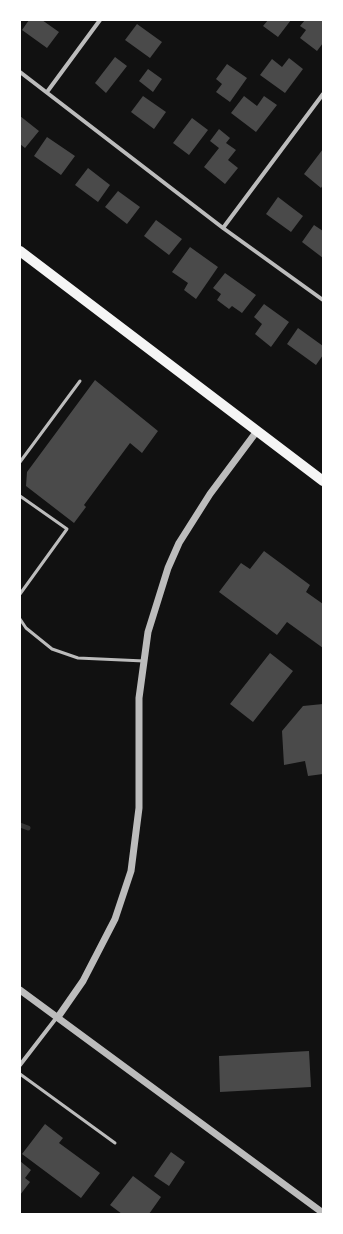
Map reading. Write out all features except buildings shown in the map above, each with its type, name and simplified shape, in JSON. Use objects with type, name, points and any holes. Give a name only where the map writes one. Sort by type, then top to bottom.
[{"type":"main road","points":[[20,251],[323,481]]},
{"type":"street","points":[[47,92],[100,20]]},
{"type":"street","points":[[20,72],[223,228],[323,300]]},
{"type":"street","points":[[223,228],[323,94]]},
{"type":"street","points":[[20,1066],[58,1017],[83,981],[114,919],[131,871],[139,808],[139,698],[148,632],[168,568],[179,543],[210,494],[257,431]]},
{"type":"street","points":[[20,990],[323,1213]]},
{"type":"lane","points":[[20,462],[80,381]]},
{"type":"lane","points":[[20,496],[67,529],[20,594]]},
{"type":"lane","points":[[20,619],[26,628],[52,650],[78,658],[144,661]]},
{"type":"lane","points":[[20,1074],[115,1143]]},
{"type":"waterway","points":[[20,825],[28,828]]}]
